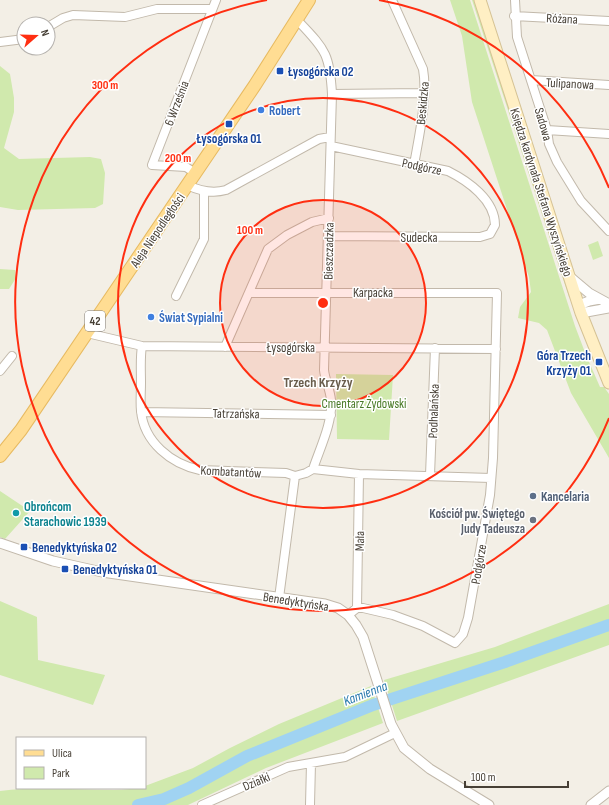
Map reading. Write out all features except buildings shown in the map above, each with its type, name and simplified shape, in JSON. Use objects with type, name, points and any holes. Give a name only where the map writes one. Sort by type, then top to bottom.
[{"type":"main road","name":"Aleja Niepodległości","points":[[0,456],[21,430],[188,185],[309,0]]},
{"type":"main road","name":"Księdza kardynała Stefana Wyszyńskiego","points":[[480,0],[580,309],[593,346],[609,383]]},
{"type":"street","name":"6 Września","points":[[195,173],[186,167],[152,165],[216,0]]},
{"type":"street","name":"Beskidzka","points":[[392,0],[423,69],[424,105],[414,165]]},
{"type":"street","name":"Sadowa","points":[[515,0],[514,16],[517,37],[547,130],[549,144],[557,162],[581,201],[609,231]]},
{"type":"street","points":[[56,22],[73,14],[125,17],[157,9],[212,10]]},
{"type":"street","name":"Różana","points":[[514,16],[609,21]]},
{"type":"street","name":"Bieszczadzka","points":[[296,21],[300,23],[324,49],[330,68],[332,94],[324,378],[330,391],[330,415],[312,469]]},
{"type":"street","points":[[0,42],[16,40]]},
{"type":"street","name":"Tulipanowa","points":[[531,80],[609,85]]},
{"type":"street","points":[[332,94],[423,93]]},
{"type":"street","points":[[547,130],[609,134]]},
{"type":"street","name":"Podgórze","points":[[188,185],[204,192],[217,193],[226,190],[319,139],[414,165],[448,171],[464,180],[486,203],[494,217]]},
{"type":"street","points":[[176,296],[204,239],[204,192]]},
{"type":"street","name":"Sudecka","points":[[328,236],[485,236],[493,230],[494,217]]},
{"type":"street","points":[[225,347],[268,249],[287,235],[312,222],[329,218]]},
{"type":"street","points":[[570,277],[589,293],[609,304]]},
{"type":"street","name":"Karpacka","points":[[249,293],[497,293]]},
{"type":"street","name":"Podgórze","points":[[357,608],[393,614],[423,626],[455,643],[463,634],[468,618],[491,478],[497,293]]},
{"type":"street","points":[[580,309],[589,301],[600,299]]},
{"type":"street","points":[[580,309],[609,308]]},
{"type":"street","name":"Łysogórska","points":[[87,333],[142,346],[496,348]]},
{"type":"street","name":"Kombatantów","points":[[142,346],[141,412],[154,442],[164,453],[186,467],[200,470],[286,473],[295,476]]},
{"type":"street","name":"Podhalańska","points":[[430,475],[436,348]]},
{"type":"street","points":[[0,371],[12,356]]},
{"type":"street","name":"Tatrzańska","points":[[141,412],[330,415]]},
{"type":"street","points":[[279,598],[295,476],[306,474],[312,469],[359,474],[491,478]]},
{"type":"street","name":"Mała","points":[[357,608],[359,474]]},
{"type":"street","name":"Benedyktyńska","points":[[0,543],[53,561],[102,572],[325,604],[338,608],[348,615],[363,637],[391,724],[404,748],[416,760],[490,805]]},
{"type":"street","points":[[348,615],[357,608]]},
{"type":"street","name":"Działki","points":[[202,805],[261,778],[288,768],[345,757],[395,733]]},
{"type":"street","points":[[310,805],[312,763]]},
{"type":"street","points":[[592,805],[609,791]]},
{"type":"green space","points":[[450,0],[470,0],[575,326],[600,387],[604,387],[609,394],[609,458],[571,393],[547,330],[539,323],[518,318],[520,307],[531,292],[529,277],[472,102],[462,36]]},
{"type":"green space","points":[[472,0],[475,0],[572,297],[569,297]]},
{"type":"green space","points":[[0,66],[10,74],[14,98],[14,112],[4,148],[19,159],[90,157],[101,159],[105,173],[103,204],[95,208],[18,210],[0,207]]},
{"type":"green space","points":[[598,241],[603,256],[593,260],[588,245]]},
{"type":"green space","points":[[0,269],[15,270],[16,278],[9,289],[0,289]]},
{"type":"green space","name":"Cmentarz Żydowski","points":[[336,374],[393,375],[389,440],[337,439]]},
{"type":"green space","points":[[0,491],[30,511],[5,539],[0,537]]},
{"type":"green space","points":[[0,601],[37,617],[38,660],[105,675],[93,705],[0,675]]},
{"type":"green space","points":[[609,604],[609,645],[397,721],[384,680],[495,647]]},
{"type":"green space","points":[[371,686],[383,723],[266,768],[188,805],[0,805],[0,791],[29,789],[146,789],[146,786],[193,768],[279,724]]},
{"type":"waterway","name":"Kamienna","points":[[138,805],[164,799],[189,788],[247,756],[373,705],[505,662],[609,625]]},
{"type":"place","name":"Łysogórska 02","points":[[280,71]]},
{"type":"place","name":"Robert","points":[[261,110]]},
{"type":"place","name":"Łysogórska 01","points":[[229,124]]},
{"type":"place","name":"Świat Sypialni","points":[[151,317]]},
{"type":"place","name":"Góra Trzech Krzyży 01","points":[[599,362]]},
{"type":"place","name":"Kancelaria","points":[[533,496]]},
{"type":"place","name":"Obrońcom Starachowic 1939","points":[[16,513]]},
{"type":"place","name":"Kościół pw. Świętego Judy Tadeusza","points":[[533,520]]},
{"type":"place","name":"Benedyktyńska 02","points":[[24,547]]},
{"type":"place","name":"Benedyktyńska 01","points":[[65,569]]},
{"type":"district","name":"Trzech Krzyży","points":[[318,382]]}]
